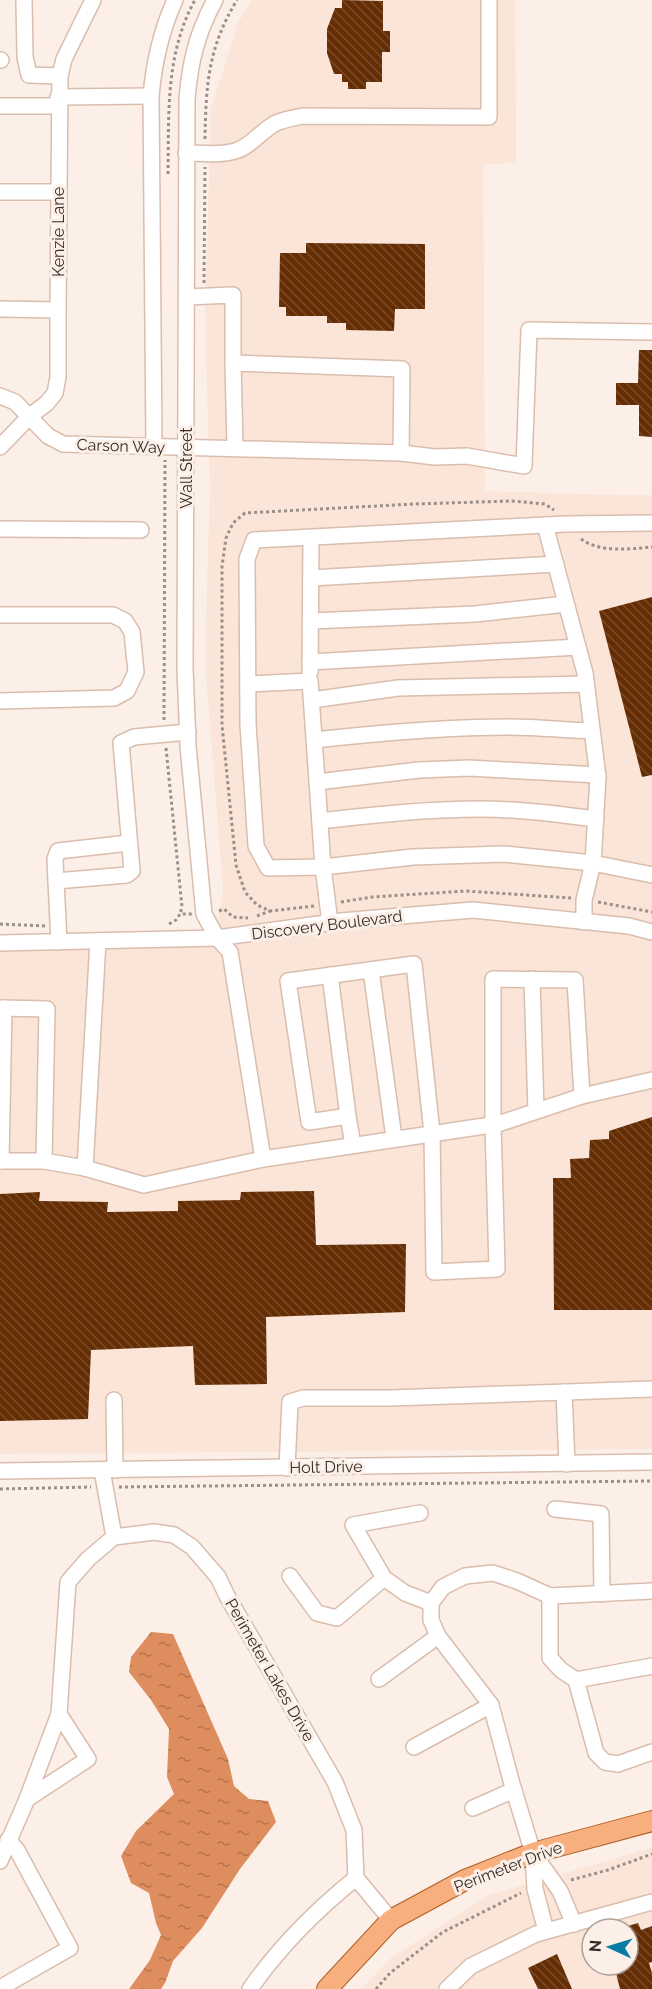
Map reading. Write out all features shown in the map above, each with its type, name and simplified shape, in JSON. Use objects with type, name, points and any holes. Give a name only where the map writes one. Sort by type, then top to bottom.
[{"type":"main road","name":"Perimeter Drive","points":[[327,1989],[391,1920],[465,1880],[533,1853],[652,1821]]},
{"type":"street","points":[[24,0],[25,57],[29,75],[60,76]]},
{"type":"street","name":"Kenzie Lane","points":[[0,445],[56,393],[60,76],[64,59],[93,0]]},
{"type":"street","points":[[154,446],[151,96],[159,42],[165,21],[175,0]]},
{"type":"street","name":"Wall Street","points":[[215,0],[196,42],[189,72],[187,99],[185,668],[188,732],[204,914],[217,938],[230,952],[263,1159]]},
{"type":"street","points":[[186,153],[224,153],[238,150],[274,124],[287,118],[303,116],[489,117],[489,0]]},
{"type":"street","points":[[0,106],[151,96]]},
{"type":"street","points":[[0,192],[58,192]]},
{"type":"street","points":[[187,297],[233,295],[235,448]]},
{"type":"street","points":[[0,309],[58,310]]},
{"type":"street","name":"Carson Way","points":[[0,396],[15,402],[48,436],[63,444],[401,453],[435,457],[467,456],[524,466],[529,330],[652,332]]},
{"type":"street","points":[[233,363],[402,369],[401,453]]},
{"type":"street","points":[[652,523],[545,525],[254,540],[247,559],[248,724],[256,846],[268,868],[323,867],[413,858],[504,854],[593,862],[652,875]]},
{"type":"street","points":[[545,525],[586,684],[598,775],[593,862],[584,900],[584,922]]},
{"type":"street","points":[[0,529],[141,530]]},
{"type":"street","points":[[311,538],[310,681],[323,867],[330,923]]},
{"type":"street","points":[[311,578],[556,564]]},
{"type":"street","points":[[311,621],[475,614],[566,604]]},
{"type":"street","points":[[0,615],[113,615],[125,621],[132,632],[136,672],[127,691],[114,698],[0,701]]},
{"type":"street","points":[[310,662],[578,647]]},
{"type":"street","points":[[248,684],[310,681]]},
{"type":"street","points":[[312,700],[398,688],[586,684]]},
{"type":"street","points":[[314,740],[408,730],[465,728],[511,727],[592,731]]},
{"type":"street","points":[[56,881],[127,875],[132,871],[121,744],[134,737],[188,732]]},
{"type":"street","points":[[317,782],[419,770],[469,768],[598,775]]},
{"type":"street","points":[[320,821],[404,812],[480,809],[526,810],[596,819]]},
{"type":"street","points":[[59,942],[55,859],[58,851],[129,843]]},
{"type":"street","name":"Discovery Boulevard","points":[[0,943],[217,938],[330,923],[473,910],[629,926],[652,932]]},
{"type":"street","points":[[85,1168],[98,941]]},
{"type":"street","points":[[348,1116],[309,1122],[288,981],[414,964],[432,1132],[434,1272],[497,1269],[493,1124],[493,979],[574,980],[582,1096]]},
{"type":"street","points":[[371,970],[394,1138]]},
{"type":"street","points":[[330,975],[353,1144]]},
{"type":"street","points":[[532,980],[536,1111]]},
{"type":"street","points":[[45,1161],[47,1009],[2,1008],[1,1161],[45,1161],[85,1168],[144,1185],[263,1159],[493,1124],[582,1096],[652,1080]]},
{"type":"street","points":[[287,1468],[290,1402],[303,1398],[390,1398],[652,1389]]},
{"type":"street","points":[[564,1392],[567,1464]]},
{"type":"street","points":[[0,1861],[27,1799],[59,1714],[68,1582],[88,1559],[114,1537],[105,1487],[109,1470],[114,1400]]},
{"type":"street","name":"Holt Drive","points":[[0,1471],[652,1462]]},
{"type":"street","points":[[555,1509],[601,1515],[602,1594]]},
{"type":"street","points":[[420,1513],[353,1525],[384,1578],[405,1593],[430,1603]]},
{"type":"street","name":"Perimeter Lakes Drive","points":[[114,1537],[154,1532],[174,1535],[192,1547],[218,1577],[334,1782],[354,1830],[356,1878]]},
{"type":"street","points":[[546,1932],[535,1889],[533,1853],[491,1705],[438,1636],[431,1620],[430,1603],[443,1587],[465,1576],[493,1573],[550,1596],[652,1591]]},
{"type":"street","points":[[290,1576],[318,1613],[337,1618],[384,1578]]},
{"type":"street","points":[[550,1596],[550,1658],[561,1670],[576,1680],[596,1753],[605,1762],[618,1764],[652,1752]]},
{"type":"street","points":[[379,1679],[438,1636]]},
{"type":"street","points":[[576,1680],[652,1666]]},
{"type":"street","points":[[414,1747],[491,1705]]},
{"type":"street","points":[[27,1799],[88,1759],[59,1714]]},
{"type":"street","points":[[473,1808],[514,1790]]},
{"type":"street","points":[[0,1988],[70,1948],[17,1850],[8,1840]]},
{"type":"street","points":[[533,1853],[556,1884],[574,1924]]},
{"type":"street","points":[[250,1989],[307,1920],[356,1878],[391,1920]]},
{"type":"street","points":[[447,1989],[471,1966],[536,1934],[652,1902]]},
{"type":"path","points":[[159,924],[170,924],[180,914],[204,914],[224,909],[233,917],[254,918],[270,911]]},
{"type":"path","points":[[0,924],[58,926]]},
{"type":"path","points":[[0,1489],[652,1480]]},
{"type":"path","points":[[556,1884],[608,1870],[652,1854]]},
{"type":"path","points":[[376,1989],[390,1973],[443,1932],[517,1893],[535,1889]]},
{"type":"shaded area","points":[[252,0],[515,0],[516,162],[483,165],[485,491],[652,495],[652,1449],[0,1454],[0,947],[191,946],[218,921],[223,890],[205,660],[210,488],[205,319],[211,108],[238,23]]},
{"type":"shaded area","points":[[652,1848],[652,1989],[361,1989],[392,1957],[489,1895]]},
{"type":"water","points":[[151,1632],[173,1634],[228,1759],[234,1786],[249,1799],[268,1801],[276,1822],[240,1869],[202,1928],[173,1961],[161,1989],[129,1989],[150,1960],[161,1935],[149,1893],[131,1883],[121,1856],[136,1831],[174,1794],[167,1777],[169,1729],[151,1700],[129,1672],[131,1657]]},
{"type":"building","points":[[342,0],[383,1],[383,31],[390,31],[390,52],[382,52],[382,82],[366,82],[366,89],[348,89],[348,82],[342,82],[342,74],[334,74],[327,53],[327,29],[335,8],[342,8]]},
{"type":"building","points":[[306,243],[425,244],[425,309],[395,309],[394,331],[346,330],[346,323],[327,323],[327,316],[286,316],[286,307],[279,307],[280,253],[306,253]]},
{"type":"building","points":[[639,350],[652,350],[652,437],[639,436],[639,405],[616,405],[616,383],[638,383]]},
{"type":"building","points":[[652,597],[652,775],[642,777],[599,611]]},
{"type":"building","points":[[652,1117],[652,1310],[554,1310],[553,1178],[571,1178],[570,1159],[589,1158],[590,1140],[609,1139],[609,1131]]},
{"type":"building","points":[[314,1191],[316,1245],[406,1244],[405,1312],[266,1317],[267,1384],[195,1385],[193,1346],[91,1350],[88,1419],[0,1421],[0,1194],[40,1192],[39,1201],[108,1202],[107,1212],[178,1211],[178,1201],[240,1200],[241,1192]]},
{"type":"building","points":[[652,1926],[652,1962],[649,1963],[652,1973],[652,1989],[620,1989],[617,1977],[640,1977],[640,1928],[641,1930]]},
{"type":"building","points":[[557,1954],[572,1989],[538,1989],[528,1968]]}]
